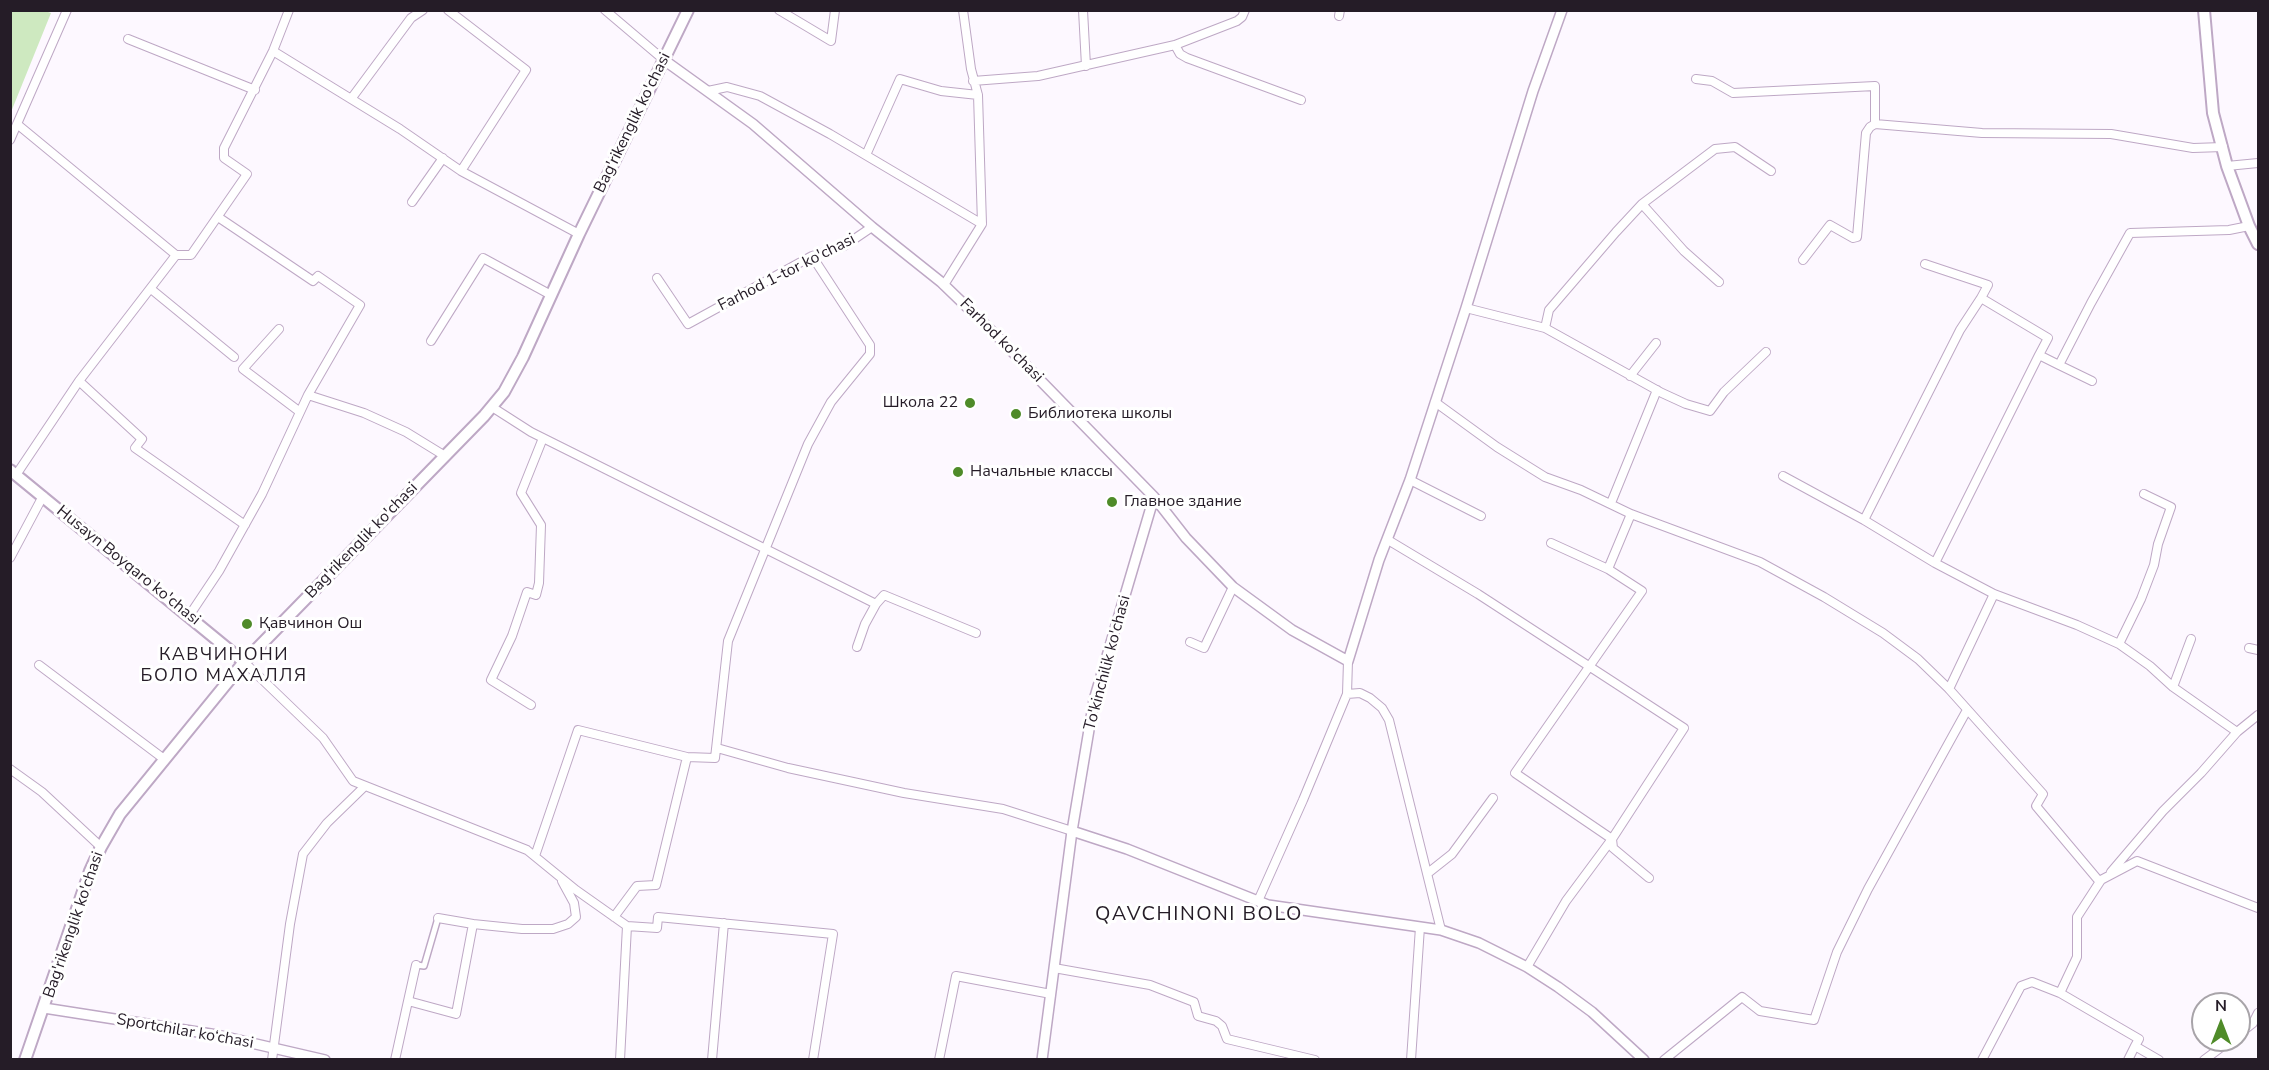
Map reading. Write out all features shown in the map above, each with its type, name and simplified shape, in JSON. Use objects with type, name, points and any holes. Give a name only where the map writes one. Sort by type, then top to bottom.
[{"type":"main road","name":"Bag'rikenglik ko'chasi","points":[[25,1059],[100,847],[120,814],[244,662],[492,407],[513,378],[579,234],[688,10]]},
{"type":"main road","points":[[2204,10],[2213,113],[2227,166],[2249,226],[2259,244]]},
{"type":"main road","name":"Husayn Boyqaro ko'chasi","points":[[13,472],[244,662]]},
{"type":"street","points":[[10,140],[67,10]]},
{"type":"street","points":[[17,124],[176,255],[191,255],[247,174],[224,158],[224,148],[255,90],[289,10]]},
{"type":"street","points":[[351,99],[411,18],[423,10]]},
{"type":"street","points":[[448,10],[526,70],[461,171]]},
{"type":"street","points":[[605,10],[664,60]]},
{"type":"street","points":[[779,10],[831,41],[836,10]]},
{"type":"street","points":[[944,285],[982,224],[978,95],[963,10]]},
{"type":"street","points":[[1083,10],[1086,66]]},
{"type":"street","points":[[974,81],[1038,76],[1174,45],[1238,21],[1245,10]]},
{"type":"street","points":[[1258,901],[1347,694],[1348,661],[1379,560],[1410,480],[1533,91],[1562,10]]},
{"type":"street","points":[[128,39],[255,90]]},
{"type":"street","points":[[1174,45],[1180,54],[1187,58],[1301,100]]},
{"type":"street","points":[[273,51],[461,171],[579,234]]},
{"type":"street","name":"Farhod ko'chasi","points":[[664,60],[753,124],[872,228],[944,285],[1002,340],[1154,497],[1186,538],[1233,587],[1292,630],[1348,661]]},
{"type":"street","points":[[866,155],[900,79],[941,91],[978,95]]},
{"type":"street","points":[[1696,79],[1712,81],[1733,93],[1875,86],[1875,124]]},
{"type":"street","points":[[708,91],[727,87],[760,96],[866,155],[982,224]]},
{"type":"street","points":[[1803,260],[1830,225],[1853,238],[1857,237],[1866,133],[1875,124],[1982,133],[2111,134],[2193,148],[2223,147]]},
{"type":"street","points":[[1545,328],[1549,310],[1642,204],[1715,149],[1735,147],[1771,171]]},
{"type":"street","points":[[412,202],[443,158]]},
{"type":"street","points":[[2227,166],[2259,163]]},
{"type":"street","points":[[1642,204],[1683,251],[1719,282]]},
{"type":"street","points":[[189,616],[219,571],[245,525],[308,395],[360,305],[318,276],[313,281],[218,217]]},
{"type":"street","points":[[2060,365],[2130,233],[2229,230],[2249,226]]},
{"type":"street","name":"Farhod 1-tor ko'chasi","points":[[657,278],[688,324],[812,256],[844,246],[872,228]]},
{"type":"street","points":[[13,472],[79,381],[176,255]]},
{"type":"street","points":[[535,856],[578,730],[687,757],[715,758],[728,641],[807,444],[831,402],[870,354],[870,345],[812,256]]},
{"type":"street","points":[[431,341],[483,258],[551,295]]},
{"type":"street","points":[[1864,520],[1960,330],[1988,285],[1925,264]]},
{"type":"street","points":[[150,289],[234,357]]},
{"type":"street","points":[[1935,563],[2048,338],[1981,298]]},
{"type":"street","points":[[1466,308],[1545,328],[1657,390],[1686,404],[1710,411],[1724,392],[1766,352]]},
{"type":"street","points":[[279,329],[243,369],[300,412]]},
{"type":"street","points":[[1630,376],[1656,343]]},
{"type":"street","points":[[2039,355],[2092,381]]},
{"type":"street","points":[[79,381],[142,439],[135,448],[245,525]]},
{"type":"street","points":[[1611,503],[1657,390]]},
{"type":"street","points":[[308,395],[364,413],[406,432],[445,456]]},
{"type":"street","points":[[1435,402],[1497,447],[1545,477],[1611,503],[1631,514],[1760,562],[1883,633],[1918,659],[1949,689],[2043,794],[2036,806],[2099,881]]},
{"type":"street","points":[[492,407],[543,438],[876,604]]},
{"type":"street","points":[[531,705],[491,680],[512,636],[527,592],[536,595],[539,583],[541,525],[521,493],[543,438]]},
{"type":"street","points":[[1783,476],[1994,594],[2077,625],[2119,644],[2150,666],[2173,687],[2237,732]]},
{"type":"street","points":[[1410,480],[1481,516]]},
{"type":"street","points":[[2119,644],[2141,599],[2171,507],[2144,494]]},
{"type":"street","points":[[10,558],[43,496]]},
{"type":"street","name":"To'kinchilik ko'chasi","points":[[1042,1059],[1072,831],[1094,700],[1154,497]]},
{"type":"street","points":[[1608,569],[1631,514]]},
{"type":"street","points":[[1388,540],[1478,594],[1684,728],[1612,839],[1566,901],[1527,967]]},
{"type":"street","points":[[1551,543],[1608,569],[1642,591],[1515,773],[1612,839],[1613,848],[1649,878]]},
{"type":"street","points":[[1190,642],[1204,648],[1233,587]]},
{"type":"street","points":[[1949,689],[1994,594]]},
{"type":"street","points":[[857,647],[865,624],[884,595],[976,633]]},
{"type":"street","points":[[2173,687],[2191,639]]},
{"type":"street","points":[[2249,648],[2259,650]]},
{"type":"street","points":[[244,662],[323,738],[353,782],[527,850],[627,926],[657,928],[658,917],[833,934],[813,1059]]},
{"type":"street","points":[[39,665],[164,759]]},
{"type":"street","points":[[1347,694],[1360,693],[1370,698],[1382,708],[1389,720],[1441,930]]},
{"type":"street","points":[[1664,1059],[1742,997],[1760,1011],[1814,1020],[1837,952],[1868,889],[1967,710]]},
{"type":"street","points":[[2060,993],[2077,957],[2077,917],[2099,881],[2110,873],[2163,811],[2237,732],[2259,715]]},
{"type":"street","points":[[717,748],[788,768],[904,793],[1003,809],[1127,849],[1268,905],[1441,930],[1479,943],[1527,967],[1592,1012],[1644,1059]]},
{"type":"street","points":[[614,916],[637,886],[656,885],[687,757]]},
{"type":"street","points":[[10,769],[42,792],[100,847]]},
{"type":"street","points":[[272,1059],[290,924],[303,854],[327,823],[364,787]]},
{"type":"street","points":[[1428,873],[1452,854],[1493,798]]},
{"type":"street","points":[[2099,881],[2137,861],[2259,908]]},
{"type":"street","points":[[395,1059],[416,964],[424,966],[438,918],[522,929],[553,929],[568,924],[576,917],[574,903],[560,877]]},
{"type":"street","points":[[712,1059],[724,923]]},
{"type":"street","points":[[408,1000],[456,1014],[473,924]]},
{"type":"street","points":[[620,1059],[627,926]]},
{"type":"street","points":[[1411,1059],[1420,927]]},
{"type":"street","points":[[1054,968],[1150,985],[1194,1002],[1198,1016],[1216,1021],[1222,1026],[1227,1039],[1315,1059]]},
{"type":"street","points":[[939,1059],[956,976],[1051,994]]},
{"type":"street","points":[[1982,1059],[2021,986],[2032,982],[2060,993],[2139,1039],[2128,1059]]},
{"type":"street","name":"Sportchilar ko‘chasi","points":[[44,1008],[217,1035],[325,1059]]},
{"type":"street","points":[[2134,1046],[2158,1059]]},
{"type":"green space","points":[[11,10],[51,13],[11,112]]},
{"type":"place","name":"Школа 22","points":[[970,403]]},
{"type":"place","name":"Библиотека школы","points":[[1016,414]]},
{"type":"place","name":"Начальные классы","points":[[958,472]]},
{"type":"place","name":"Главное здание","points":[[1112,502]]},
{"type":"place","name":"Қавчинон Ош","points":[[247,624]]},
{"type":"district","name":"КАВЧИНОНИ БОЛО МАХАЛЛЯ","points":[[224,666]]},
{"type":"district","name":"QAVCHINONI BOLO","points":[[1199,915]]}]
